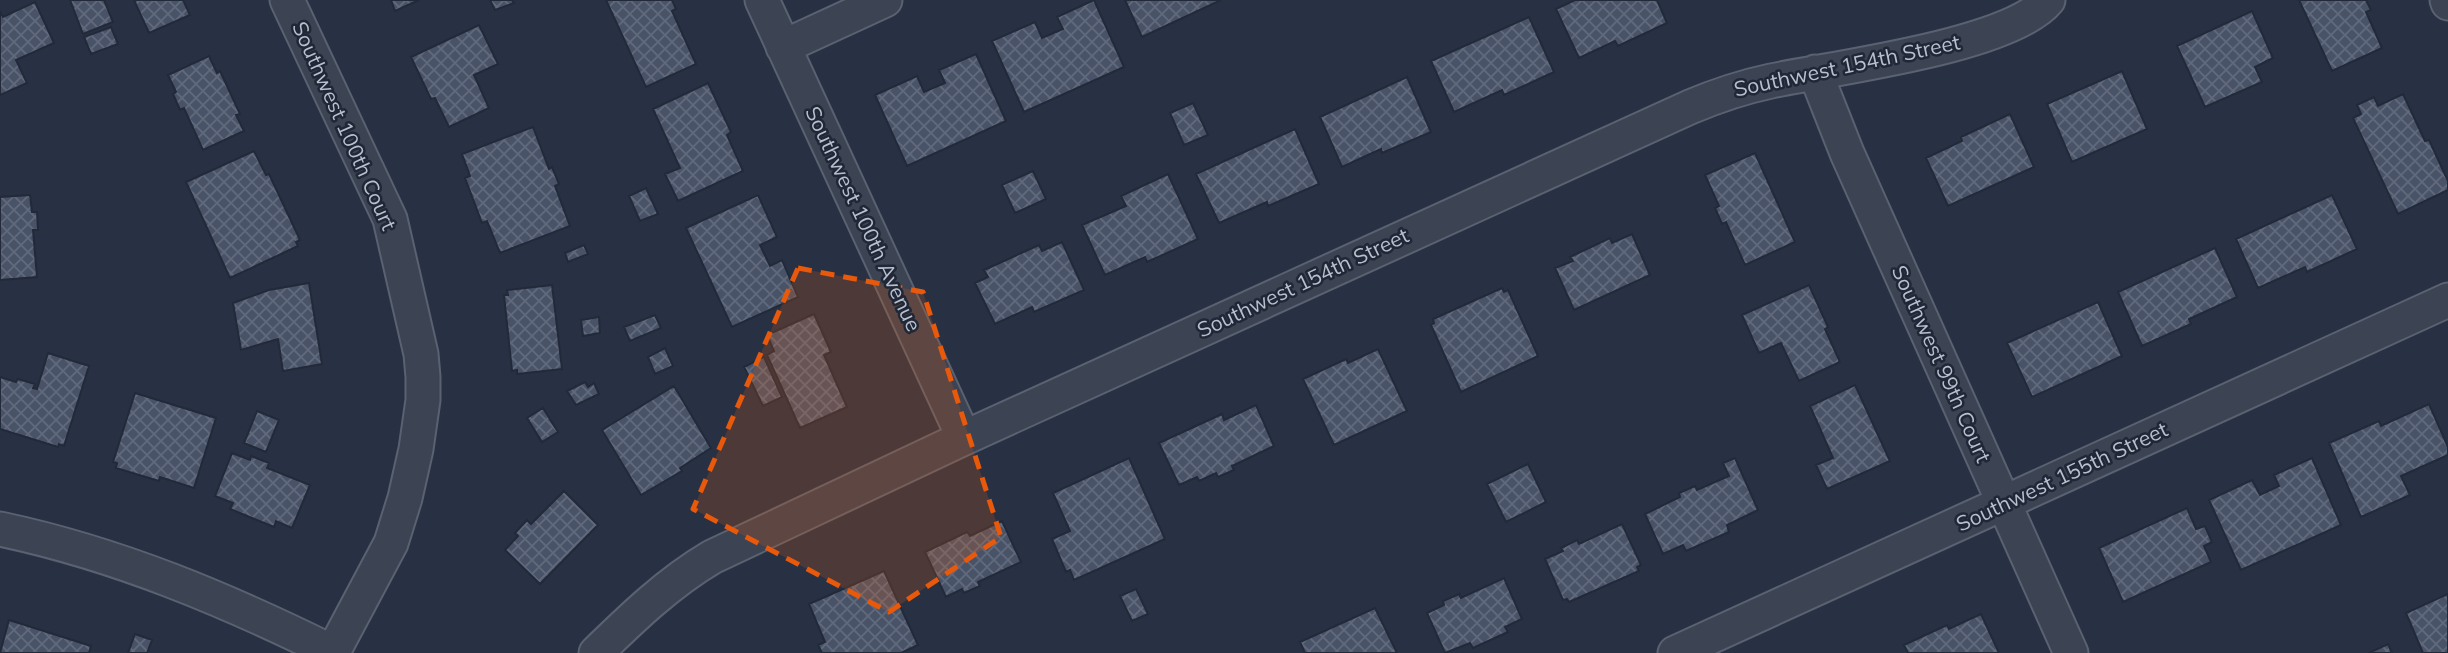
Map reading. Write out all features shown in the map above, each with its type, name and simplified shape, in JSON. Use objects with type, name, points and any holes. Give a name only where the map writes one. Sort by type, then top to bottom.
[{"type":"street","name":"Southwest 100th Court","points":[[287,0],[390,219],[421,354],[423,377],[421,424],[405,498],[391,543],[334,653]]},
{"type":"street","name":"Southwest 100th Avenue","points":[[762,0],[964,438]]},
{"type":"street","points":[[783,47],[885,0]]},
{"type":"street","name":"Southwest 154th Street","points":[[596,653],[669,585],[712,557],[964,438],[1690,107],[1750,86],[1932,50],[1987,34],[2040,10],[2048,0]]},
{"type":"street","name":"Southwest 99th Court","points":[[1815,72],[1843,143],[2071,653]]},
{"type":"street","name":"Southwest 155th Street","points":[[1675,653],[2448,300]]},
{"type":"street","points":[[0,529],[75,547],[171,579],[254,614],[334,653]]},
{"type":"highlighted area","points":[[798,268],[923,292],[1001,537],[889,612],[693,509]]},
{"type":"building","points":[[70,0],[104,0],[113,22],[83,34]]},
{"type":"building","points":[[134,0],[183,0],[190,15],[149,33]]},
{"type":"building","points":[[391,0],[419,0],[395,11]]},
{"type":"building","points":[[490,0],[512,0],[514,3],[495,10]]},
{"type":"building","points":[[606,0],[672,0],[676,9],[672,11],[696,64],[646,87]]},
{"type":"building","points":[[1094,0],[1124,67],[1024,112],[992,41],[1035,22],[1042,38],[1063,29],[1057,17]]},
{"type":"building","points":[[1125,0],[1221,0],[1142,37]]},
{"type":"building","points":[[1575,0],[1657,0],[1667,23],[1618,46],[1615,41],[1579,58],[1556,9]]},
{"type":"building","points":[[2299,0],[2366,0],[2371,10],[2366,12],[2382,48],[2332,71]]},
{"type":"building","points":[[35,2],[54,43],[16,60],[27,83],[0,95],[0,12],[3,17]]},
{"type":"building","points":[[2252,11],[2273,58],[2255,67],[2262,82],[2205,107],[2177,46]]},
{"type":"building","points":[[1529,17],[1554,72],[1504,95],[1502,90],[1454,112],[1431,61]]},
{"type":"building","points":[[479,25],[498,64],[474,75],[489,108],[449,127],[435,98],[431,99],[411,57]]},
{"type":"building","points":[[111,27],[118,44],[91,54],[84,37]]},
{"type":"building","points":[[976,54],[1006,121],[907,166],[875,95],[917,76],[924,92],[945,83],[939,70]]},
{"type":"building","points":[[209,56],[217,73],[220,71],[240,114],[236,115],[244,131],[203,150],[184,108],[180,110],[168,75]]},
{"type":"building","points":[[2122,71],[2147,129],[2072,162],[2047,104]]},
{"type":"building","points":[[1407,77],[1431,132],[1382,153],[1381,149],[1342,167],[1320,117]]},
{"type":"building","points":[[708,83],[731,132],[727,135],[743,171],[678,201],[665,174],[680,168],[653,109]]},
{"type":"building","points":[[2403,94],[2425,141],[2429,140],[2448,181],[2448,190],[2398,214],[2353,118],[2361,114],[2357,105],[2374,97],[2378,106]]},
{"type":"building","points":[[1193,103],[1208,135],[1184,145],[1170,113]]},
{"type":"building","points":[[2010,114],[2034,167],[1948,206],[1926,158],[1962,141],[1961,137]]},
{"type":"building","points":[[533,127],[549,169],[552,167],[559,184],[555,186],[570,226],[500,253],[487,221],[482,223],[465,178],[470,176],[462,154]]},
{"type":"building","points":[[1295,129],[1319,184],[1268,206],[1267,202],[1219,223],[1196,174]]},
{"type":"building","points":[[254,151],[266,175],[269,174],[300,240],[296,242],[298,246],[230,278],[186,182]]},
{"type":"building","points":[[1755,153],[1795,242],[1745,265],[1726,222],[1722,224],[1715,208],[1719,206],[1705,175]]},
{"type":"building","points":[[1033,171],[1046,199],[1015,213],[1002,185]]},
{"type":"building","points":[[1168,174],[1198,239],[1147,262],[1145,257],[1105,275],[1082,225],[1126,206],[1121,196]]},
{"type":"building","points":[[646,188],[658,214],[640,221],[629,196]]},
{"type":"building","points":[[30,195],[32,212],[37,212],[38,230],[33,230],[37,277],[0,280],[0,197]]},
{"type":"building","points":[[758,195],[777,237],[760,245],[770,266],[782,260],[798,297],[732,327],[686,228]]},
{"type":"building","points":[[2332,195],[2357,249],[2307,272],[2305,267],[2258,288],[2236,239]]},
{"type":"building","points":[[1632,234],[1650,275],[1574,310],[1555,268],[1573,261],[1570,257],[1610,238],[1612,243]]},
{"type":"building","points":[[1062,242],[1084,290],[1034,312],[1032,307],[995,324],[975,283],[988,277],[984,270],[1039,245],[1042,251]]},
{"type":"building","points":[[584,245],[588,254],[568,262],[565,253]]},
{"type":"building","points":[[2215,248],[2237,297],[2189,319],[2191,324],[2142,346],[2118,292]]},
{"type":"building","points":[[309,283],[322,364],[283,371],[278,339],[241,350],[233,303],[269,290]]},
{"type":"building","points":[[552,285],[562,369],[517,374],[517,370],[512,371],[504,295],[508,295],[507,290]]},
{"type":"building","points":[[1809,285],[1840,362],[1799,381],[1781,343],[1759,353],[1742,315]]},
{"type":"building","points":[[1502,288],[1504,292],[1508,290],[1538,356],[1461,392],[1431,325],[1434,323],[1433,319]]},
{"type":"building","points":[[2098,302],[2122,356],[2032,397],[2007,343]]},
{"type":"building","points":[[814,314],[831,352],[824,355],[847,407],[800,428],[767,355],[774,351],[767,335]]},
{"type":"building","points":[[655,315],[661,328],[630,341],[624,327]]},
{"type":"building","points":[[599,317],[600,333],[583,336],[581,320]]},
{"type":"building","points":[[665,348],[673,366],[655,374],[648,357]]},
{"type":"building","points":[[1378,349],[1407,411],[1334,445],[1303,379],[1346,359],[1348,363]]},
{"type":"building","points":[[48,353],[89,366],[64,446],[59,444],[58,447],[0,429],[0,377],[35,384],[33,388],[37,389]]},
{"type":"building","points":[[764,357],[782,397],[763,406],[744,367]]},
{"type":"building","points":[[585,382],[588,387],[594,383],[599,394],[576,405],[567,391]]},
{"type":"building","points":[[1855,385],[1890,461],[1827,489],[1816,465],[1833,458],[1810,406]]},
{"type":"building","points":[[674,386],[711,448],[680,468],[682,471],[641,495],[602,430]]},
{"type":"building","points":[[135,393],[216,418],[194,488],[160,477],[159,481],[116,468],[117,463],[113,462]]},
{"type":"building","points":[[2429,404],[2448,447],[2448,455],[2401,476],[2410,495],[2361,517],[2329,443],[2379,421],[2381,426]]},
{"type":"building","points":[[1256,405],[1274,446],[1232,466],[1234,470],[1218,477],[1216,473],[1199,481],[1197,477],[1179,485],[1159,443],[1222,414],[1224,420]]},
{"type":"building","points":[[543,408],[558,432],[542,442],[527,418]]},
{"type":"building","points":[[257,411],[279,420],[266,452],[244,443]]},
{"type":"building","points":[[232,453],[269,463],[267,468],[310,485],[292,528],[276,521],[274,527],[230,509],[233,503],[215,496]]},
{"type":"building","points":[[1129,458],[1165,539],[1074,580],[1070,570],[1066,572],[1052,539],[1070,531],[1053,493]]},
{"type":"building","points":[[1735,458],[1758,510],[1727,525],[1729,532],[1686,551],[1683,545],[1663,554],[1645,514],[1680,497],[1679,493],[1695,486],[1697,490],[1729,476],[1723,463]]},
{"type":"building","points":[[2312,458],[2341,525],[2241,570],[2209,500],[2252,480],[2260,495],[2279,486],[2274,475]]},
{"type":"building","points":[[1528,464],[1546,502],[1506,522],[1487,484]]},
{"type":"building","points":[[564,491],[598,525],[540,584],[505,550],[518,536],[515,533],[527,520],[531,524]]},
{"type":"building","points":[[2187,508],[2196,529],[2205,526],[2212,542],[2204,546],[2211,562],[2123,602],[2099,548]]},
{"type":"building","points":[[1002,521],[1021,562],[978,582],[980,586],[964,593],[962,589],[946,597],[925,552],[967,532],[970,536]]},
{"type":"building","points":[[1622,524],[1641,565],[1637,567],[1639,571],[1569,602],[1567,599],[1563,600],[1545,559],[1563,551],[1561,548],[1577,540],[1579,544]]},
{"type":"building","points":[[884,571],[918,645],[901,653],[822,653],[818,645],[825,642],[809,604]]},
{"type":"building","points":[[1504,578],[1522,619],[1505,627],[1508,632],[1473,648],[1470,643],[1445,653],[1427,613],[1444,605],[1443,601],[1459,594],[1461,598]]},
{"type":"building","points":[[1136,589],[1148,614],[1132,621],[1120,596]]},
{"type":"building","points":[[2448,594],[2448,653],[2423,653],[2406,613]]},
{"type":"building","points":[[1375,608],[1397,653],[1305,653],[1300,642]]},
{"type":"building","points":[[1981,614],[1999,653],[1908,653],[1904,645],[1947,625],[1949,629]]},
{"type":"building","points":[[9,620],[91,646],[89,653],[0,653]]},
{"type":"building","points":[[135,634],[152,640],[147,653],[128,653]]},
{"type":"building","points":[[2388,644],[2392,653],[2369,653]]}]
